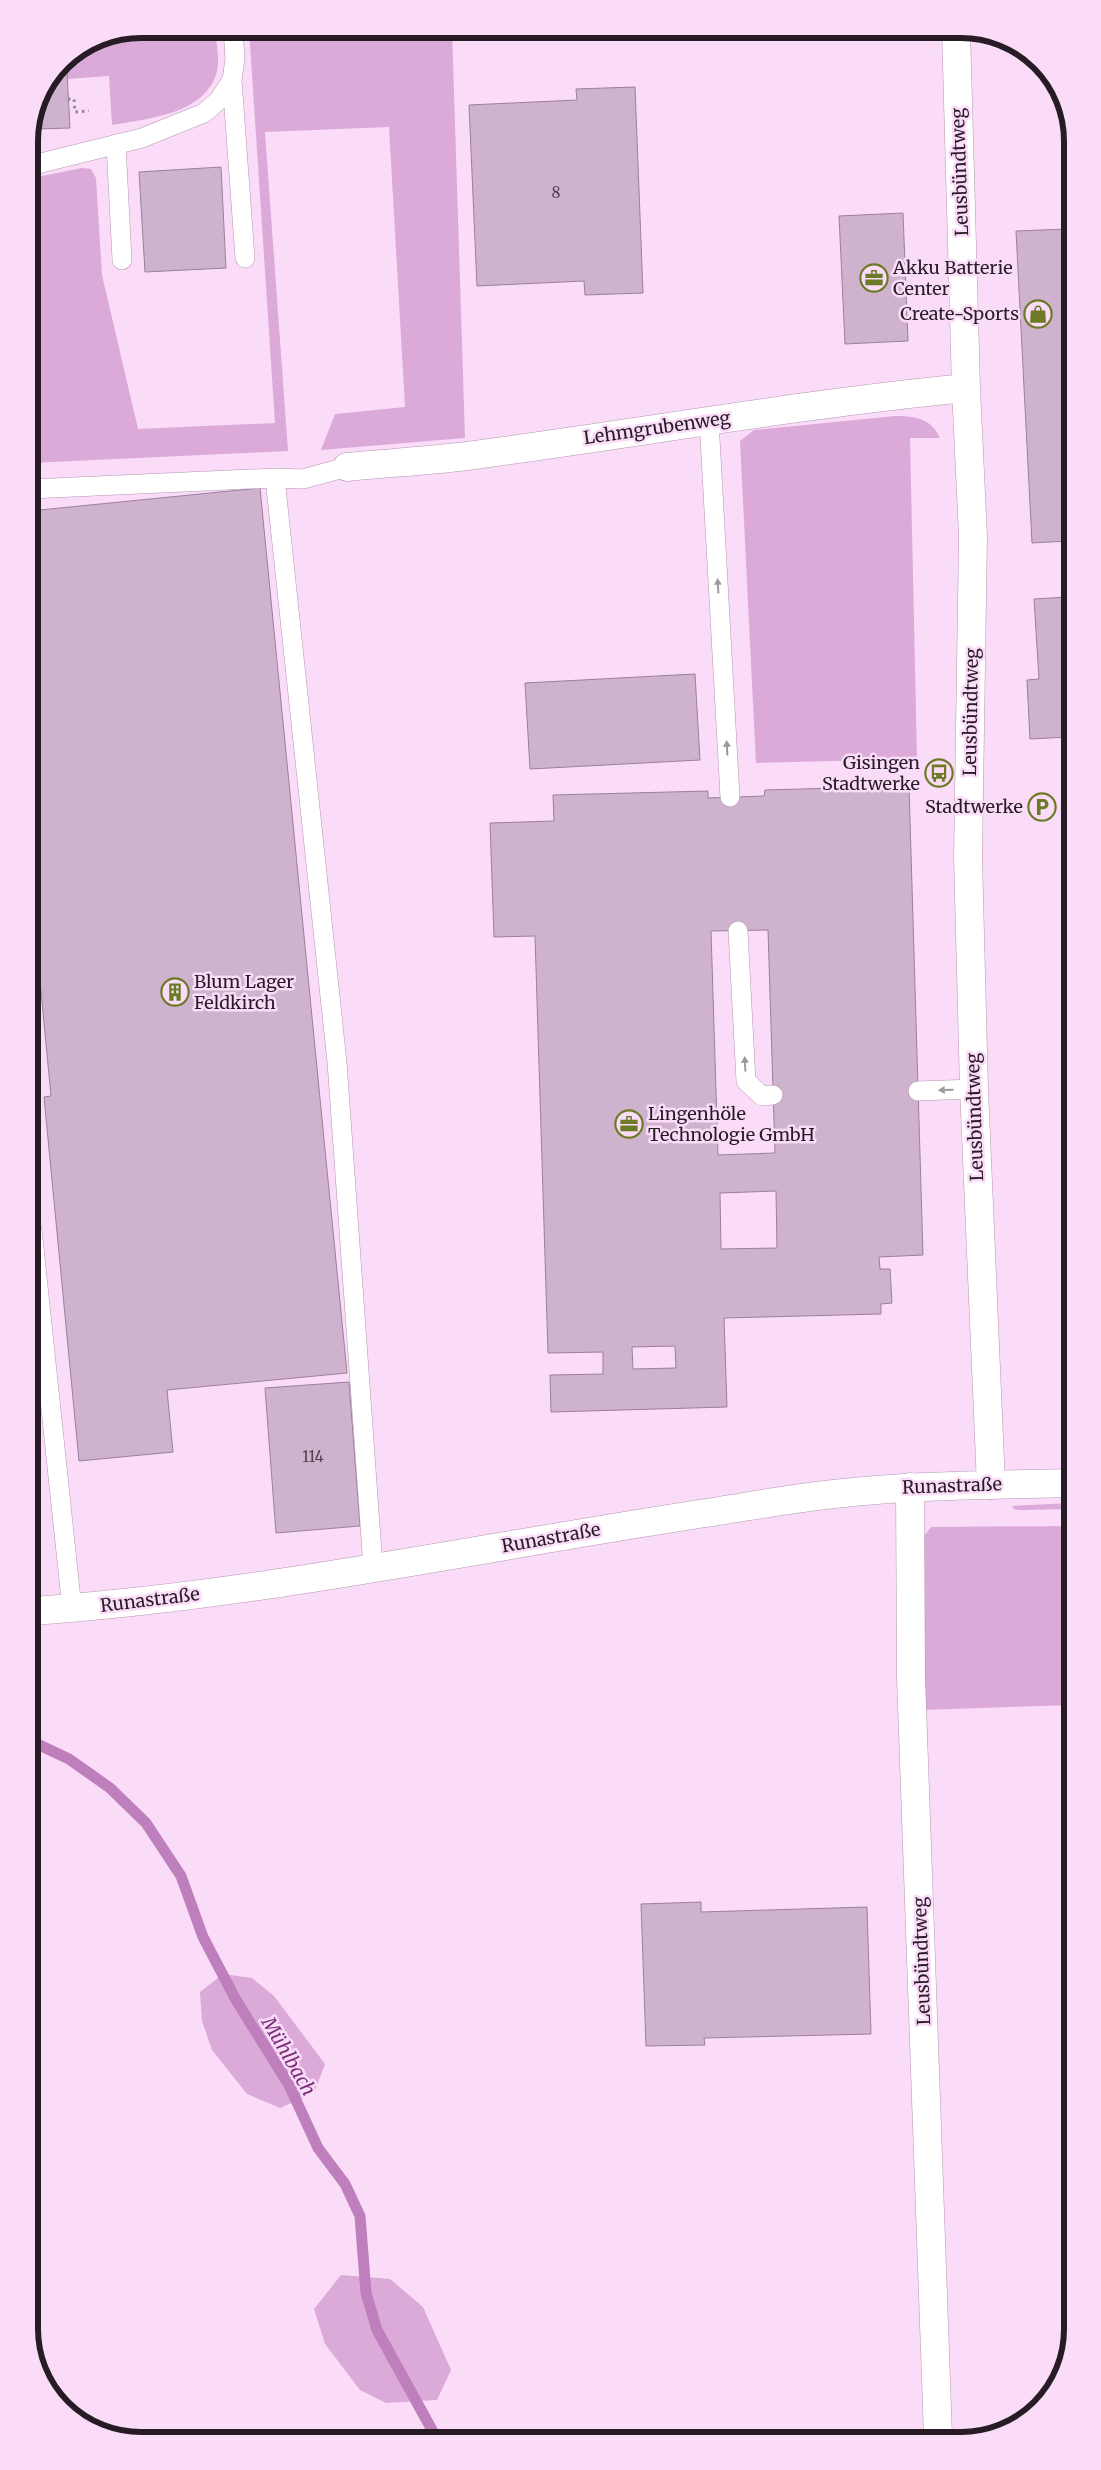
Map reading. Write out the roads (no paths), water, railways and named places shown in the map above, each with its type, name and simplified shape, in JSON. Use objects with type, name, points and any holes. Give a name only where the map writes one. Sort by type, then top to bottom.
[{"type":"street","name":"Leusbündtweg","points":[[956,38],[966,388],[973,536],[968,857],[974,1089],[991,1485]]},
{"type":"street","name":"Lehmgrubenweg","points":[[347,467],[466,456],[906,393],[966,388]]},
{"type":"street","name":"Runastraße","points":[[38,1611],[197,1595],[637,1523],[833,1494],[910,1487],[1064,1483]]},
{"type":"street","name":"Leusbündtweg","points":[[910,1487],[911,1677],[938,2432]]},
{"type":"lane","points":[[234,38],[235,59],[232,80],[245,258]]},
{"type":"lane","points":[[38,164],[142,138],[204,113],[219,100],[232,80]]},
{"type":"lane","points":[[116,144],[122,260]]},
{"type":"lane","points":[[709,420],[730,797]]},
{"type":"lane","points":[[38,490],[275,478],[303,479],[347,467]]},
{"type":"lane","points":[[275,478],[338,1062],[373,1566]]},
{"type":"lane","points":[[738,931],[746,1081],[762,1096],[773,1095]]},
{"type":"lane","points":[[918,1091],[974,1089]]},
{"type":"lane","points":[[38,1286],[72,1608]]},
{"type":"waterway","name":"Mühlbach","points":[[38,1744],[69,1759],[110,1788],[146,1823],[181,1876],[203,1937],[236,2000],[289,2085],[318,2148],[345,2184],[360,2216],[366,2293],[377,2330],[433,2432]]},
{"type":"place","name":"Akku Batterie Center","points":[[874,278]]},
{"type":"place","name":"Create-Sports","points":[[1038,314]]},
{"type":"place","name":"Gisingen Stadtwerke","points":[[939,773]]},
{"type":"place","name":"Stadtwerke","points":[[1042,807]]},
{"type":"place","name":"Blum Lager Feldkirch","points":[[175,992]]},
{"type":"place","name":"Lingenhöle Technologie GmbH","points":[[629,1124]]}]
